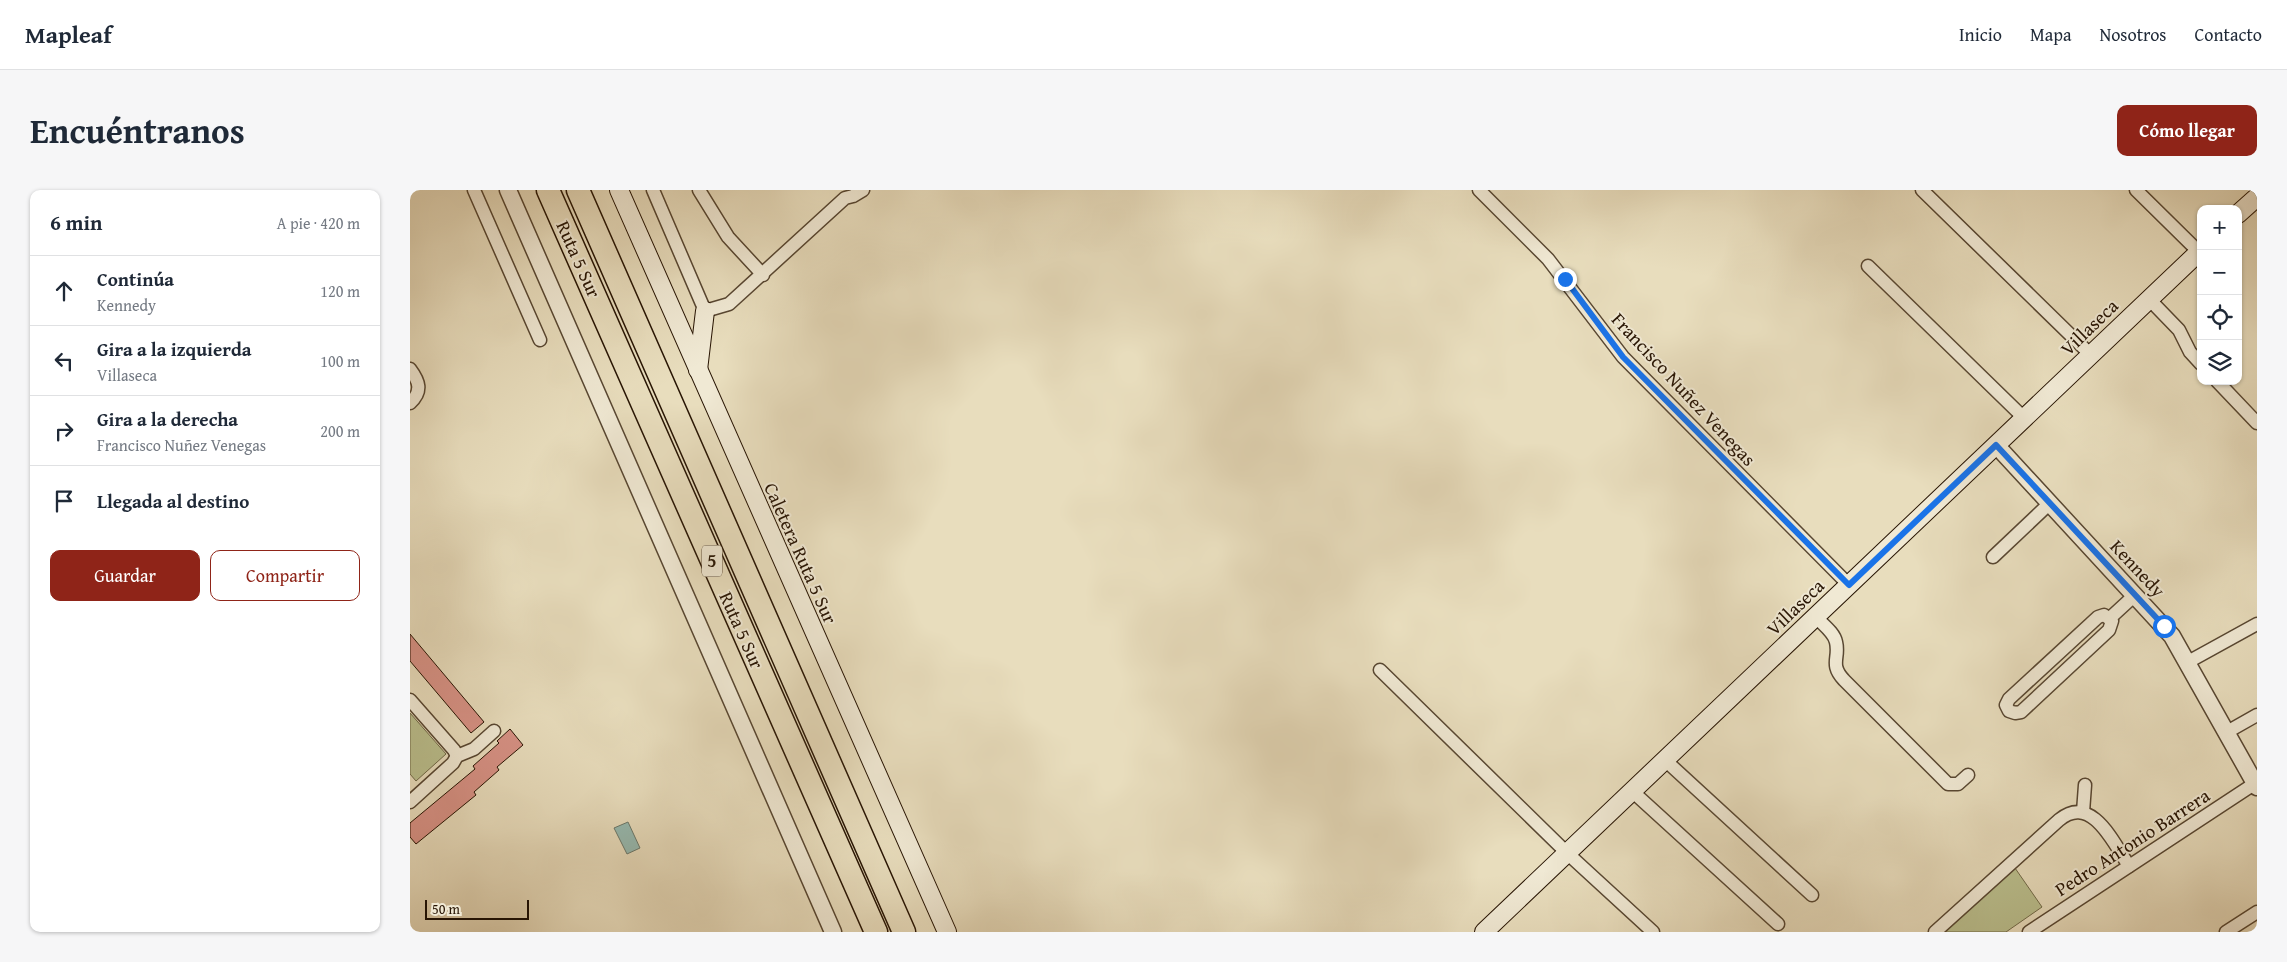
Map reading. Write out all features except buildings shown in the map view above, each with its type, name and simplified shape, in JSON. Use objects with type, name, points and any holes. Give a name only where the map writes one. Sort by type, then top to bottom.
[{"type":"highway","name":"Ruta 5 Sur","points":[[548,190],[876,932]]},
{"type":"highway","name":"Ruta 5 Sur","points":[[578,190],[904,932]]},
{"type":"main road","name":"Caletera Ruta 5 Sur","points":[[619,190],[698,373],[947,932]]},
{"type":"main road","points":[[2242,210],[2257,197]]},
{"type":"main road","name":"Villaseca","points":[[1484,932],[2197,254]]},
{"type":"main road","points":[[698,373],[705,311]]},
{"type":"street","points":[[474,190],[540,340]]},
{"type":"street","points":[[508,190],[833,932]]},
{"type":"street","points":[[653,190],[705,311],[729,304],[763,276],[842,194],[853,196],[863,190]]},
{"type":"street","points":[[699,190],[716,221],[763,276]]},
{"type":"street","name":"Francisco Nuñez Venegas","points":[[1478,190],[1548,258],[1623,357],[1849,585]]},
{"type":"street","points":[[1922,190],[2091,355]]},
{"type":"street","points":[[2136,190],[2199,250]]},
{"type":"street","points":[[1868,266],[2024,418]]},
{"type":"street","points":[[2149,299],[2179,330],[2190,352],[2197,360]]},
{"type":"street","points":[[410,369],[419,387],[417,395],[410,403]]},
{"type":"street","points":[[2221,385],[2257,423]]},
{"type":"street","name":"Kennedy","points":[[1996,445],[2168,631],[2188,662],[2256,784]]},
{"type":"street","points":[[1993,557],[2050,503]]},
{"type":"street","points":[[2110,618],[2135,595]]},
{"type":"street","points":[[2104,615],[2110,618],[2112,624],[2109,630],[2021,712],[2009,711],[2006,705],[2009,699],[2050,661],[2098,617],[2104,615]]},
{"type":"street","points":[[1816,617],[1835,637],[1837,646],[1835,664],[1844,680],[1945,782],[1955,785],[1968,775]]},
{"type":"street","points":[[2188,662],[2257,624]]},
{"type":"street","points":[[2050,661],[2062,674]]},
{"type":"street","points":[[1380,670],[1567,853],[1653,932]]},
{"type":"street","points":[[410,700],[454,750],[456,756],[454,763],[412,796]]},
{"type":"street","points":[[2227,732],[2257,715]]},
{"type":"street","points":[[456,756],[474,749],[494,731]]},
{"type":"street","points":[[1665,760],[1812,895]]},
{"type":"street","name":"Pedro Antonio Barrera","points":[[2029,932],[2256,784]]},
{"type":"street","points":[[2083,812],[2085,785]]},
{"type":"street","points":[[1632,791],[1778,924]]},
{"type":"street","points":[[1935,932],[2064,816],[2083,812],[2098,821],[2129,866]]},
{"type":"street","points":[[2226,932],[2257,912]]},
{"type":"green space","points":[[410,713],[446,754],[416,781],[410,774]]},
{"type":"green space","points":[[2015,868],[2042,907],[2006,932],[1943,932]]},
{"type":"water","points":[[628,822],[640,848],[627,854],[614,828]]},
{"type":"route","points":[[1565,279],[1623,357],[1849,585],[1996,445],[2164,626]]}]
